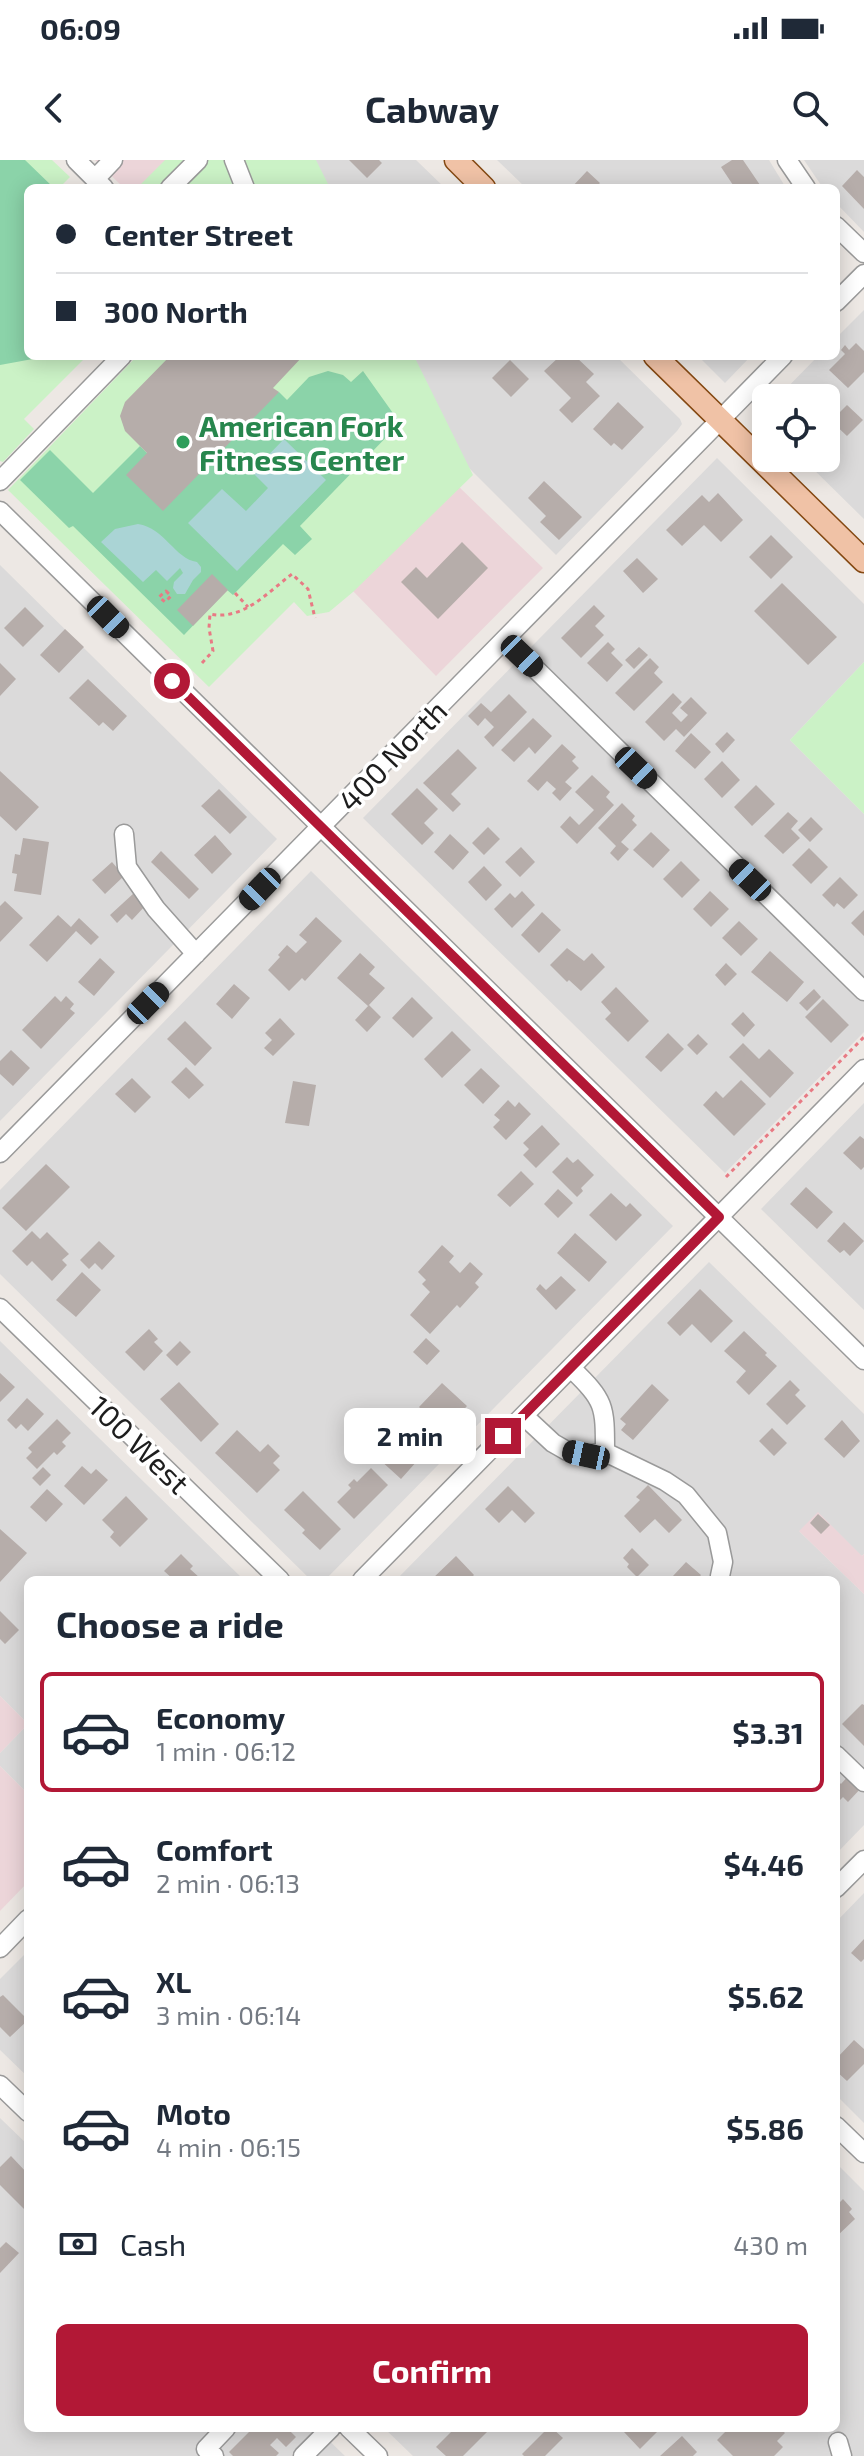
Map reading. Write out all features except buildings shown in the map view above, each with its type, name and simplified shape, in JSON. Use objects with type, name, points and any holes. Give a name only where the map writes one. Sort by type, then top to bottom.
[{"type":"main road","points":[[456,160],[480,184]]},
{"type":"main road","points":[[659,360],[864,561]]},
{"type":"street","points":[[76,160],[100,183],[113,160]]},
{"type":"street","points":[[174,184],[198,160]]},
{"type":"street","points":[[234,160],[243,184]]},
{"type":"street","points":[[787,160],[803,184]]},
{"type":"street","points":[[840,230],[864,253]]},
{"type":"street","points":[[840,298],[864,274]]},
{"type":"street","points":[[0,481],[118,360]]},
{"type":"street","name":"400 North","points":[[0,1153],[779,360]]},
{"type":"street","points":[[0,511],[864,1360]]},
{"type":"street","points":[[505,639],[864,991]]},
{"type":"street","points":[[124,834],[127,867],[156,909],[196,954]]},
{"type":"street","points":[[366,1576],[864,1069]]},
{"type":"street","name":"100 West","points":[[0,1308],[276,1576]]},
{"type":"street","points":[[571,1368],[600,1400],[604,1414],[605,1452]]},
{"type":"street","points":[[524,1416],[553,1443],[567,1451],[586,1455],[605,1452],[665,1481],[686,1495],[717,1533],[723,1562],[720,1576]]},
{"type":"street","points":[[840,1759],[864,1782]]},
{"type":"street","points":[[840,1884],[864,1860]]},
{"type":"street","points":[[0,1948],[24,1923]]},
{"type":"street","points":[[0,2085],[24,2108]]},
{"type":"street","points":[[840,2130],[864,2153]]},
{"type":"street","points":[[214,2456],[206,2449],[222,2432]]},
{"type":"street","points":[[303,2456],[327,2432]]},
{"type":"street","points":[[353,2432],[378,2456]]},
{"type":"path","points":[[202,663],[213,651],[210,614],[236,614],[292,574],[308,589],[315,618]]},
{"type":"path","points":[[235,593],[248,607]]},
{"type":"path","points":[[726,1177],[864,1037]]},
{"type":"shaded area","points":[[95,160],[169,160],[146,184],[120,184]]},
{"type":"shaded area","points":[[300,160],[416,160],[441,184],[313,184]]},
{"type":"shaded area","points":[[497,160],[769,160],[784,184],[522,184]]},
{"type":"shaded area","points":[[804,160],[864,160],[864,232],[840,207],[840,184],[820,184]]},
{"type":"shaded area","points":[[864,310],[864,519],[816,472],[840,472],[840,384],[791,384],[814,360],[840,360],[840,334]]},
{"type":"shaded area","points":[[406,360],[620,360],[682,424],[556,555],[457,456]]},
{"type":"shaded area","points":[[702,360],[747,360],[725,383]]},
{"type":"shaded area","points":[[717,458],[864,604],[864,662],[790,740],[864,814],[864,1032],[725,1173],[363,818]]},
{"type":"shaded area","points":[[456,484],[543,568],[436,676],[352,590]]},
{"type":"shaded area","points":[[0,565],[277,839],[0,1121]]},
{"type":"shaded area","points":[[311,871],[673,1226],[329,1576],[307,1576],[0,1274],[0,1190]]},
{"type":"shaded area","points":[[864,1103],[864,1310],[761,1209]]},
{"type":"shaded area","points":[[709,1262],[864,1414],[864,1554],[862,1556],[799,1531],[864,1594],[864,1825],[840,1850],[840,1576],[400,1576]]},
{"type":"shaded area","points":[[0,1341],[240,1576],[24,1576],[24,1720],[0,1696]]},
{"type":"shaded area","points":[[818,1512],[862,1556],[864,1554],[864,1594],[799,1531]]},
{"type":"shaded area","points":[[0,1696],[24,1720],[24,1728],[0,1753]]},
{"type":"shaded area","points":[[24,1728],[24,1790],[0,1766],[0,1753]]},
{"type":"shaded area","points":[[0,1766],[24,1790],[24,1886],[0,1911]]},
{"type":"shaded area","points":[[864,1893],[864,2123],[840,2099],[840,1918]]},
{"type":"shaded area","points":[[24,1955],[24,2073],[0,2050],[0,1979]]},
{"type":"shaded area","points":[[0,2118],[24,2141],[24,2432],[320,2432],[345,2456],[0,2456]]},
{"type":"shaded area","points":[[840,2167],[864,2191],[864,2456],[413,2456],[388,2432],[840,2432]]},
{"type":"green space","points":[[0,160],[52,160],[70,177],[63,184],[24,184],[24,360],[83,360],[24,419],[34,429],[3,462],[0,461]]},
{"type":"green space","points":[[0,160],[25,160],[50,184],[24,184],[24,360],[27,360],[0,365]]},
{"type":"green space","points":[[165,160],[316,160],[328,184],[141,184]]},
{"type":"green space","name":"American Fork Fitness Center","points":[[133,360],[416,360],[473,475],[329,612],[307,616],[294,602],[209,687],[8,490]]},
{"type":"green space","points":[[328,371],[343,375],[351,382],[363,371],[400,423],[300,526],[312,539],[295,555],[283,544],[233,595],[227,590],[184,635],[73,526],[69,528],[20,480],[50,450],[93,493],[140,446],[147,453],[279,392],[287,400],[309,377]]},
{"type":"green space","points":[[864,662],[864,814],[790,740]]},
{"type":"water","points":[[284,439],[326,480],[237,571],[188,523],[222,489],[246,511],[268,488],[252,472]]},
{"type":"water","points":[[138,524],[156,531],[182,555],[201,567],[201,572],[185,594],[177,594],[173,588],[174,582],[183,573],[180,568],[167,581],[156,570],[143,582],[101,542],[115,529]]},
{"type":"place","name":"American Fork Fitness Center","points":[[183,442]]},
{"type":"route","points":[[172,681],[719,1217],[503,1436]]}]
